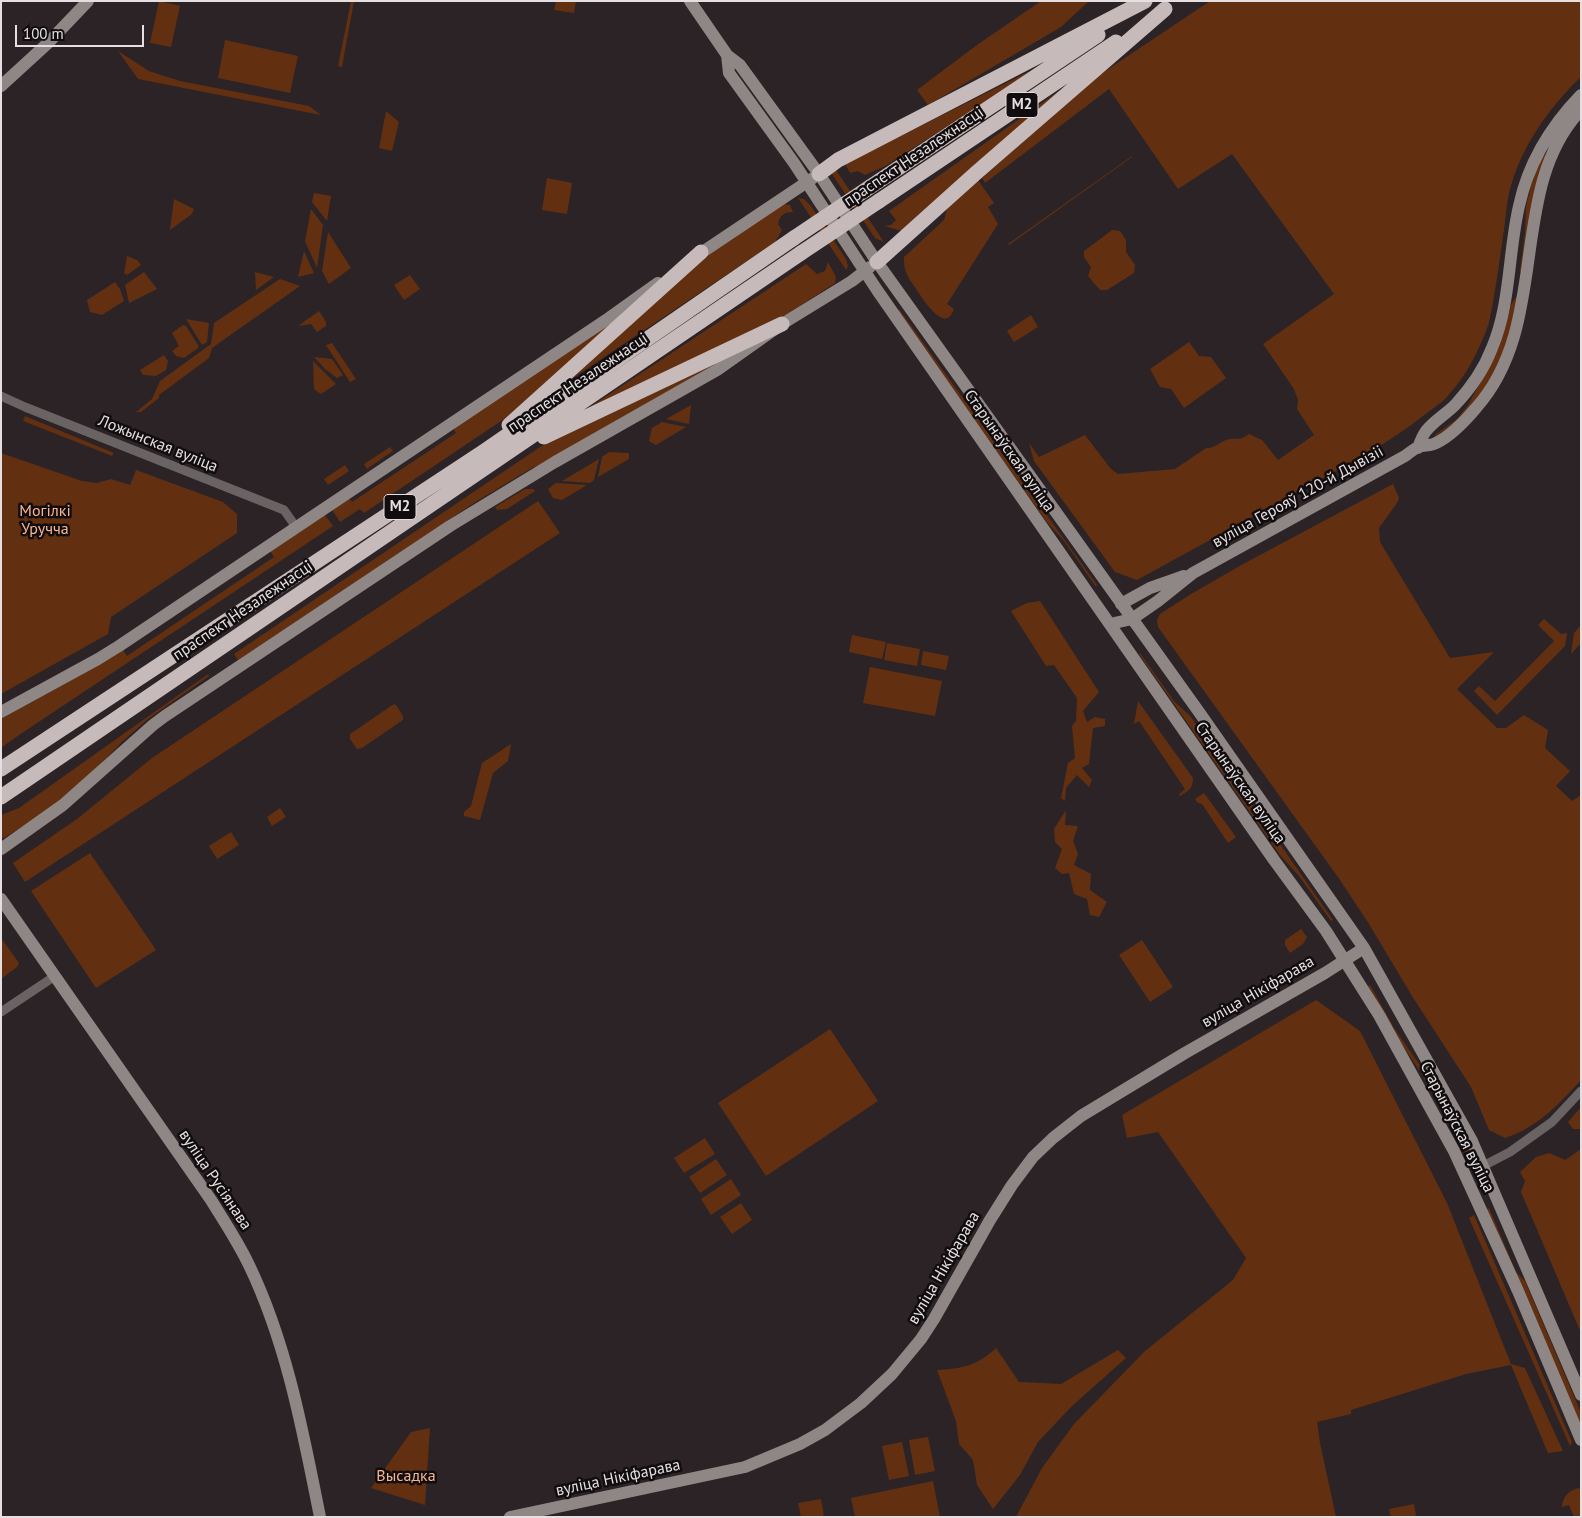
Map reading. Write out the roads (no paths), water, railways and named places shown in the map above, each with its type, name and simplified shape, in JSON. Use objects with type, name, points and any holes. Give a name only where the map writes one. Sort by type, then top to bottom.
[{"type":"highway","points":[[813,178],[838,160],[1146,1]]},
{"type":"highway","name":"праспект Незалежнасці","points":[[1,797],[486,459],[794,238],[1146,1]]},
{"type":"highway","points":[[877,262],[976,173],[1171,5]]},
{"type":"highway","name":"праспект Незалежнасці","points":[[1,769],[486,459],[801,253],[1171,5]]},
{"type":"highway","points":[[486,459],[516,419],[701,252]]},
{"type":"highway","points":[[486,459],[583,418],[782,324]]},
{"type":"main road","points":[[1,86],[48,44],[88,1]]},
{"type":"main road","points":[[1,712],[112,650],[609,318],[701,252],[813,178],[740,65],[727,55],[690,1]]},
{"type":"main road","name":"вуліца Герояў 120-й Дывізіі","points":[[1418,448],[1426,431],[1466,392],[1492,351],[1505,306],[1518,208],[1523,190],[1530,171],[1547,138],[1560,118],[1581,95]]},
{"type":"main road","name":"вуліца Герояў 120-й Дывізіі","points":[[1121,604],[1150,588],[1193,573],[1418,448],[1436,444],[1464,422],[1489,392],[1512,346],[1522,308],[1535,216],[1544,176],[1562,136],[1581,110]]},
{"type":"main road","name":"Старынаўская вуліца","points":[[813,178],[877,262],[1364,948],[1472,1141],[1581,1395]]},
{"type":"main road","name":"Старынаўская вуліца","points":[[813,178],[865,272],[1274,860],[1323,927],[1379,1015],[1466,1174],[1581,1440]]},
{"type":"main road","points":[[1,849],[63,805],[153,724],[450,526],[555,462],[717,370],[782,324],[852,281],[877,262]]},
{"type":"main road","name":"вуліца Герояў 120-й Дывізіі","points":[[1132,619],[1193,573]]},
{"type":"main road","points":[[1110,624],[1121,604]]},
{"type":"main road","points":[[1110,624],[1132,619]]},
{"type":"main road","name":"вуліца Русіянава","points":[[1,899],[211,1200],[249,1266],[264,1300],[280,1345],[302,1427],[320,1517]]},
{"type":"main road","name":"вуліца Нікіфарава","points":[[510,1517],[745,1467],[800,1444],[825,1430],[861,1403],[892,1374],[921,1339],[1012,1185],[1033,1157],[1053,1138],[1081,1116],[1364,948]]},
{"type":"main road","points":[[1466,1174],[1483,1166]]},
{"type":"street","name":"Ложынская вуліца","points":[[1,396],[284,510],[296,527]]},
{"type":"street","points":[[1,1012],[55,976]]},
{"type":"street","points":[[1483,1166],[1510,1152],[1552,1122],[1581,1091]]},
{"type":"park label","name":"Могілкі Уручча","points":[[45,520]]},
{"type":"park label","name":"Высадка","points":[[406,1476]]}]
